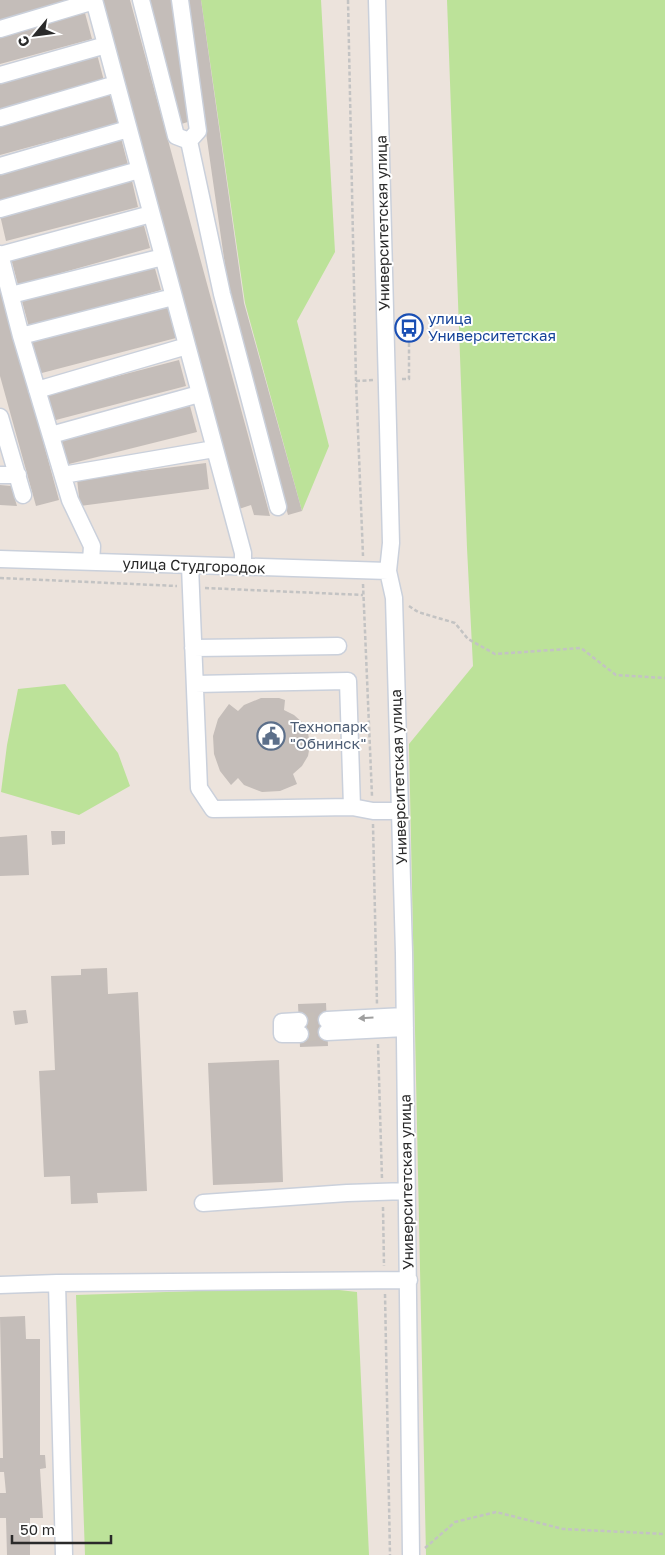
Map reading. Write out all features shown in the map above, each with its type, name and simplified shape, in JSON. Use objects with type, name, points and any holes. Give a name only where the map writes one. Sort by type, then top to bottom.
[{"type":"street","points":[[141,0],[176,136],[189,141]]},
{"type":"street","points":[[180,0],[198,131],[189,141]]},
{"type":"street","name":"Университетская улица","points":[[377,0],[391,543],[388,571],[394,598],[409,1280],[418,1552]]},
{"type":"street","points":[[0,29],[94,1],[243,553],[243,567]]},
{"type":"street","points":[[0,75],[106,45]]},
{"type":"street","points":[[0,118],[116,84]]},
{"type":"street","points":[[0,166],[128,129]]},
{"type":"street","points":[[189,141],[222,294],[278,507]]},
{"type":"street","points":[[0,208],[139,170]]},
{"type":"street","points":[[91,562],[92,546],[70,500],[21,336],[0,255],[151,214]]},
{"type":"street","points":[[11,296],[163,257]]},
{"type":"street","points":[[21,336],[173,297]]},
{"type":"street","points":[[37,390],[187,346]]},
{"type":"street","points":[[51,435],[199,394]]},
{"type":"street","points":[[1,421],[23,495]]},
{"type":"street","points":[[63,475],[214,449]]},
{"type":"street","points":[[0,475],[18,475]]},
{"type":"street","name":"улица Студгородок","points":[[0,559],[388,571]]},
{"type":"street","points":[[190,566],[199,788],[213,809],[352,807],[373,811],[399,811]]},
{"type":"street","points":[[193,648],[338,646]]},
{"type":"street","points":[[195,684],[348,681],[352,807]]},
{"type":"street","points":[[327,1026],[404,1022]]},
{"type":"street","points":[[203,1203],[407,1191]]},
{"type":"street","points":[[0,1285],[409,1280]]},
{"type":"street","points":[[56,1283],[64,1555]]},
{"type":"path","points":[[348,0],[356,381],[373,811],[378,1006]]},
{"type":"path","points":[[394,598],[418,612],[455,623],[468,639],[495,654],[581,648],[616,675],[665,678]]},
{"type":"path","points":[[378,1036],[390,1555]]},
{"type":"path","points":[[418,1552],[455,1522],[496,1512],[563,1529],[665,1534]]},
{"type":"green space","points":[[201,0],[321,0],[335,252],[297,321],[329,446],[302,511],[245,303]]},
{"type":"green space","points":[[447,0],[665,0],[665,1555],[426,1555],[409,744],[473,666]]},
{"type":"green space","points":[[65,684],[118,753],[130,786],[79,815],[1,792],[7,745],[18,689]]},
{"type":"green space","points":[[312,1287],[357,1292],[369,1555],[85,1555],[76,1295]]},
{"type":"building","points":[[0,0],[71,0],[71,1],[0,20]]},
{"type":"building","points":[[101,0],[130,0],[270,516],[254,515],[251,505],[239,509]]},
{"type":"building","points":[[147,0],[173,0],[191,121],[178,125]]},
{"type":"building","points":[[187,0],[201,0],[244,303],[302,511],[288,515],[231,307]]},
{"type":"building","points":[[85,13],[92,39],[0,64],[0,36]]},
{"type":"building","points":[[97,54],[104,81],[0,109],[0,81]]},
{"type":"building","points":[[110,95],[118,123],[0,155],[0,126]]},
{"type":"building","points":[[121,138],[128,165],[0,200],[0,172]]},
{"type":"building","points":[[132,181],[138,207],[6,241],[0,215]]},
{"type":"building","points":[[143,222],[150,248],[18,285],[11,258]]},
{"type":"building","points":[[154,265],[161,290],[29,327],[22,301]]},
{"type":"building","points":[[0,283],[59,500],[36,506],[0,376]]},
{"type":"building","points":[[167,305],[176,338],[38,374],[29,341]]},
{"type":"building","points":[[179,360],[186,386],[52,421],[45,395]]},
{"type":"building","points":[[190,406],[197,432],[65,465],[59,439]]},
{"type":"building","points":[[206,463],[209,489],[80,506],[77,479]]},
{"type":"building","points":[[0,485],[11,486],[17,506],[0,505]]},
{"type":"building","points":[[261,698],[285,700],[284,710],[294,715],[303,723],[308,733],[310,745],[308,756],[302,766],[293,774],[297,784],[280,791],[262,792],[244,785],[238,778],[231,785],[220,771],[214,754],[213,736],[218,719],[229,704],[238,711],[244,705]]},
{"type":"building","points":[[51,831],[65,831],[65,844],[52,845]]},
{"type":"building","points":[[27,835],[29,875],[0,876],[0,837]]},
{"type":"building","points":[[107,968],[108,994],[138,992],[147,1191],[97,1193],[98,1203],[71,1204],[70,1176],[44,1177],[39,1071],[55,1070],[51,976],[81,975],[81,969]]},
{"type":"building","points":[[326,1003],[328,1046],[300,1047],[298,1004]]},
{"type":"building","points":[[26,1010],[28,1023],[15,1025],[13,1011]]},
{"type":"building","points":[[279,1060],[283,1182],[213,1185],[208,1063]]},
{"type":"building","points":[[25,1316],[26,1339],[40,1339],[40,1455],[45,1455],[46,1468],[40,1469],[43,1518],[30,1518],[30,1555],[7,1555],[6,1518],[0,1518],[0,1493],[6,1493],[4,1472],[0,1472],[0,1458],[3,1458],[0,1317]]},
{"type":"tunnel","points":[[299,1021],[327,1020]]},
{"type":"tunnel","points":[[300,1034],[327,1032]]},
{"type":"place","name":"улица Университетская","points":[[409,328]]},
{"type":"place","name":"Технопарк \"Обнинск\"","points":[[271,736]]}]
